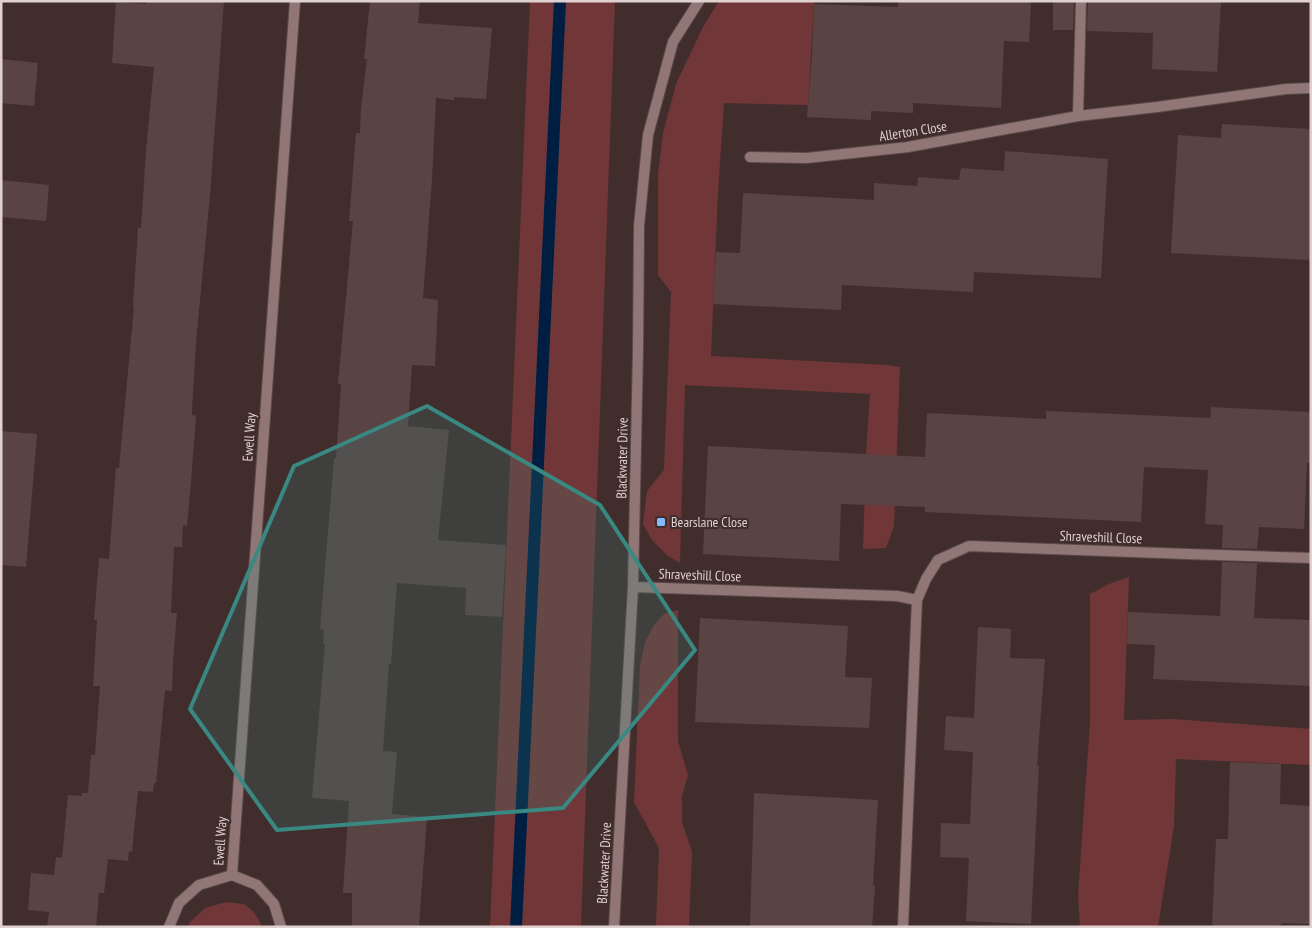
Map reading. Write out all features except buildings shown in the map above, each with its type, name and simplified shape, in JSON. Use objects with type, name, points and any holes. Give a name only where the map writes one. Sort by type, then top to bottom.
[{"type":"street","name":"Ewell Way","points":[[232,875],[295,1]]},
{"type":"street","name":"Blackwater Drive","points":[[614,927],[633,587],[640,226],[648,135],[674,42],[699,1]]},
{"type":"street","points":[[1078,116],[1081,1]]},
{"type":"street","name":"Allerton Close","points":[[750,157],[807,158],[908,148],[1078,116],[1286,89],[1311,88]]},
{"type":"street","name":"Shraveshill Close","points":[[903,927],[917,600],[926,579],[938,560],[968,546],[1311,558]]},
{"type":"street","name":"Shraveshill Close","points":[[633,587],[896,596],[917,600]]},
{"type":"street","name":"Ewell Way","points":[[169,927],[179,903],[199,885],[232,875],[257,885],[274,904],[281,927]]},
{"type":"highlighted area","points":[[427,406],[600,505],[695,650],[563,808],[277,830],[190,709],[294,466]]},
{"type":"shaded area","points":[[530,1],[615,1],[581,927],[490,927]]},
{"type":"shaded area","points":[[719,1],[814,1],[808,105],[724,103],[711,356],[900,367],[894,526],[886,548],[863,549],[870,394],[685,385],[680,563],[668,556],[652,540],[643,524],[647,491],[664,470],[671,292],[658,275],[658,175],[663,133],[676,84],[703,27]]},
{"type":"shaded area","points":[[1129,577],[1124,720],[1173,719],[1311,729],[1311,765],[1176,759],[1174,826],[1158,927],[1080,927],[1078,895],[1090,723],[1090,594],[1109,584]]},
{"type":"shaded area","points":[[678,610],[678,741],[688,775],[682,796],[682,822],[692,852],[689,927],[656,927],[659,848],[634,802],[640,666],[645,642],[654,625],[664,614]]},
{"type":"shaded area","points":[[226,902],[243,904],[249,908],[255,914],[262,927],[188,927],[190,922],[205,908]]},
{"type":"waterway","points":[[516,927],[560,1]]},
{"type":"place","name":"Bearslane Close","points":[[661,522]]}]
